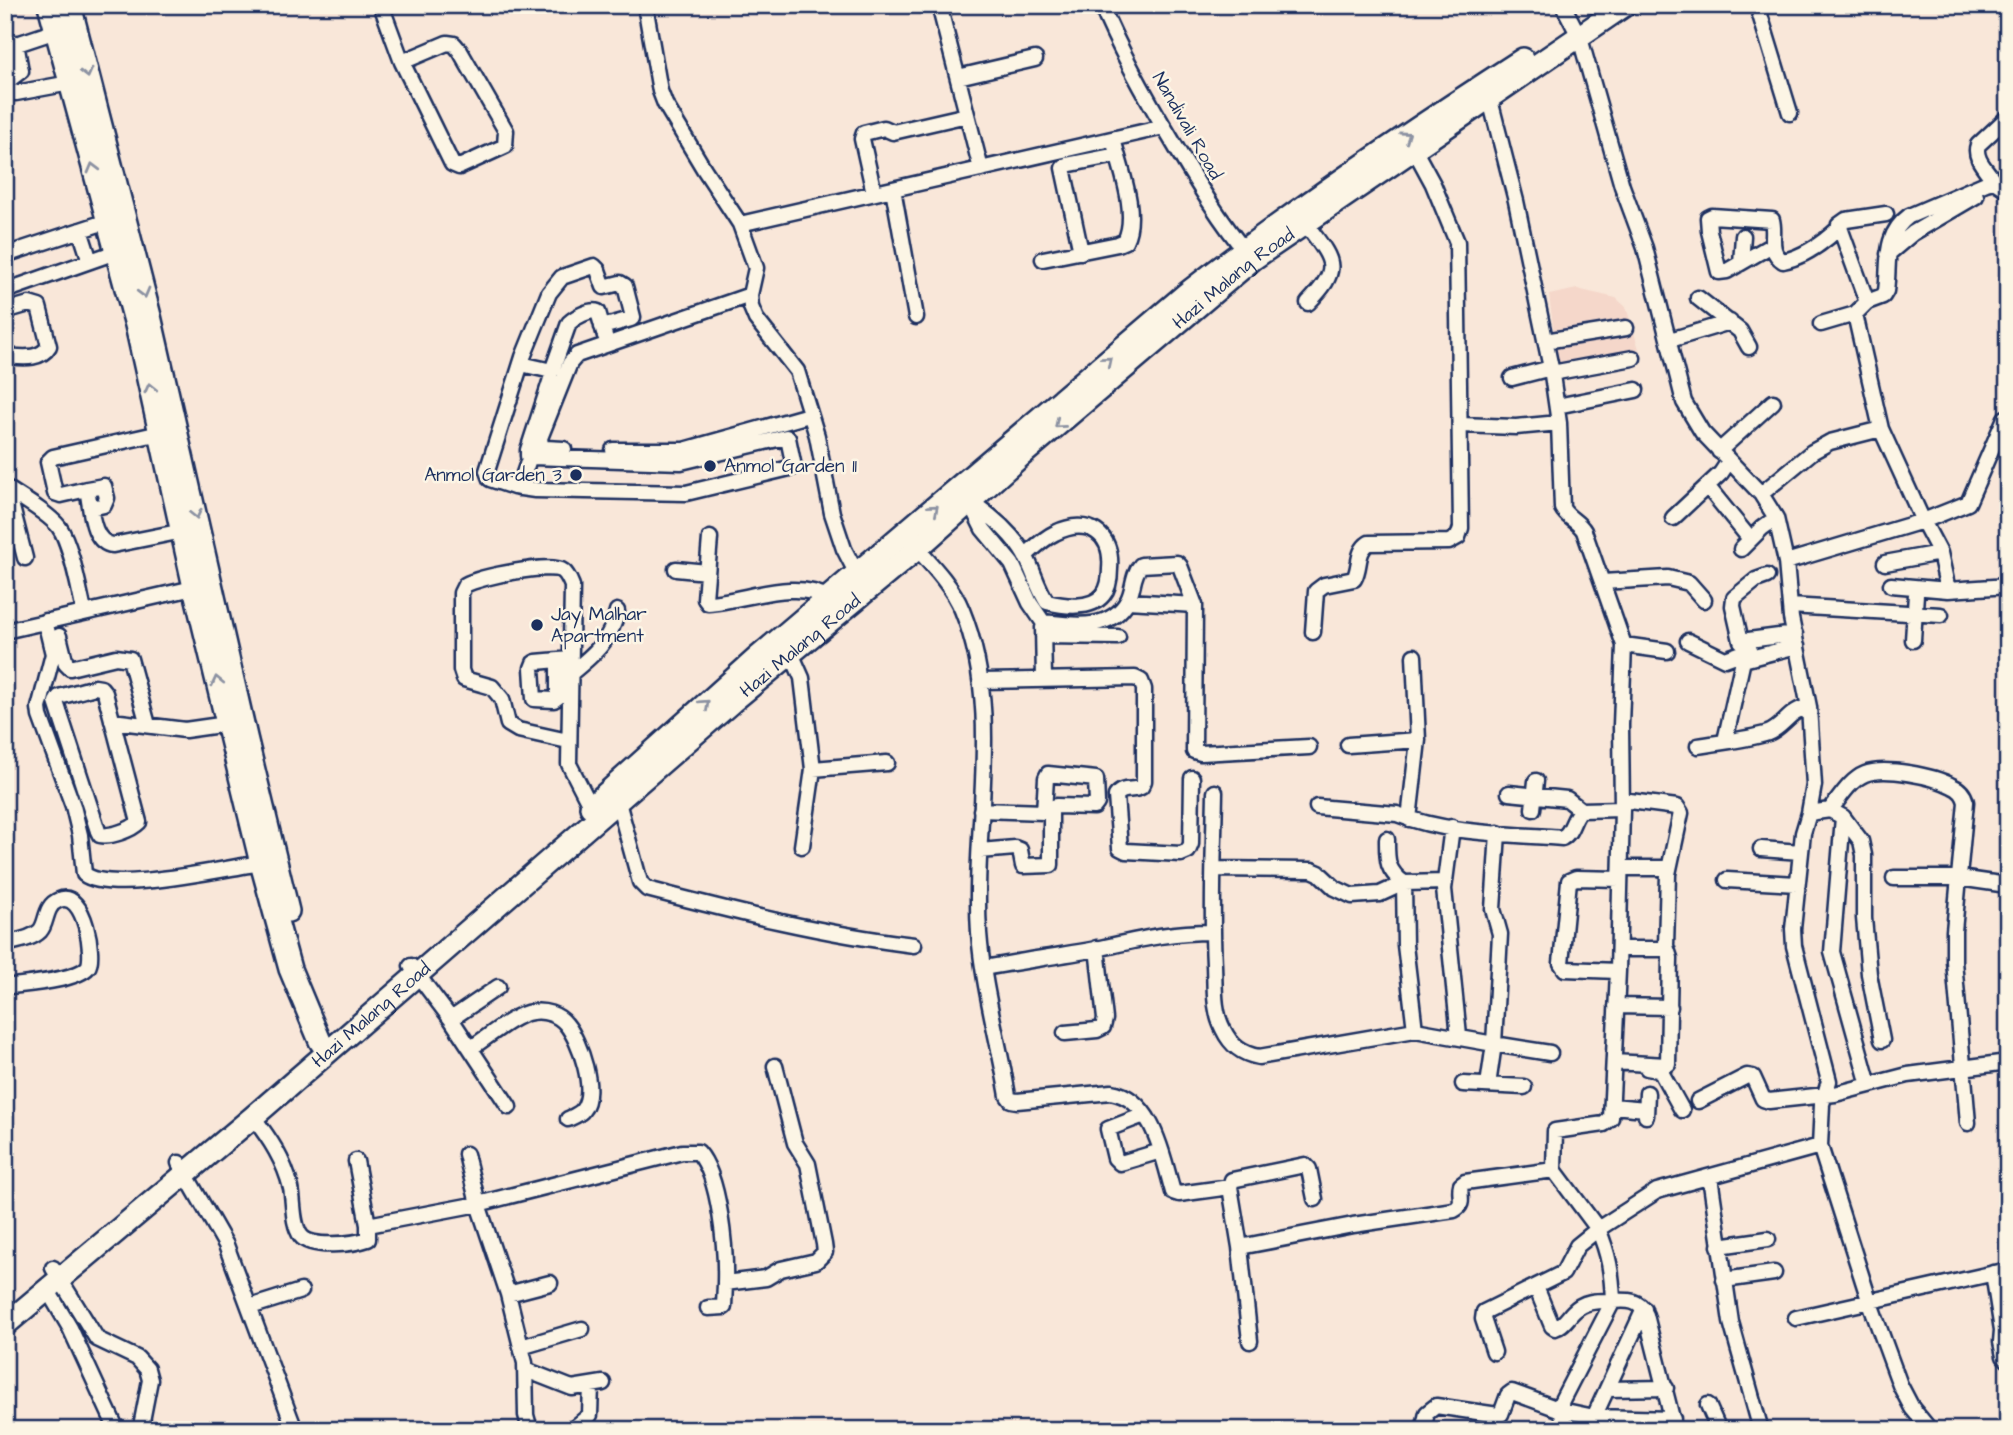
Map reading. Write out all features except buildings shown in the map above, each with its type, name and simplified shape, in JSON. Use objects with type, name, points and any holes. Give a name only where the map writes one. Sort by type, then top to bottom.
[{"type":"main road","points":[[49,5],[136,325],[183,531],[203,586],[246,737],[302,966],[328,1043]]},
{"type":"main road","points":[[69,5],[150,316],[227,724],[261,863],[290,970],[328,1043]]},
{"type":"main road","name":"Hazi Malang Road","points":[[1577,32],[1602,5]]},
{"type":"main road","name":"Hazi Malang Road","points":[[1248,254],[1306,224],[1415,149],[1487,91],[1577,32],[1625,5]]},
{"type":"main road","name":"Hazi Malang Road","points":[[5,1325],[54,1279],[613,797],[791,653],[862,582],[969,494],[1088,387],[1248,254],[1423,124],[1487,91]]},
{"type":"main road","name":"Hazi Malang Road","points":[[414,970],[591,807],[613,797],[757,658],[829,598],[862,582]]},
{"type":"main road","name":"Hazi Malang Road","points":[[182,1168],[253,1117],[328,1043]]},
{"type":"main road","name":"Hazi Malang Road","points":[[5,1310],[54,1279]]},
{"type":"street","points":[[381,5],[402,62],[452,164],[460,167],[505,146],[506,131],[454,44],[447,43],[402,62]]},
{"type":"street","points":[[645,5],[657,77],[665,104],[740,224],[756,268],[750,295],[751,307],[756,319],[797,371],[817,436],[832,513],[844,549],[862,582]]},
{"type":"street","points":[[939,5],[962,76]]},
{"type":"street","name":"Nandivali Road","points":[[1101,5],[1125,59],[1164,127],[1205,196],[1248,254]]},
{"type":"street","points":[[1563,5],[1577,32],[1622,186],[1645,248],[1684,402],[1702,432],[1761,494],[1776,518],[1786,562],[1790,606],[1809,707],[1814,785],[1810,813],[1803,833],[1793,929],[1794,946],[1829,1081],[1822,1104],[1820,1146],[1870,1303],[1900,1385],[1912,1408],[1930,1430]]},
{"type":"street","points":[[1757,5],[1790,113]]},
{"type":"street","points":[[5,83],[21,71],[11,45],[56,30]]},
{"type":"street","points":[[962,47],[962,76],[967,115],[981,169]]},
{"type":"street","points":[[962,76],[1035,59]]},
{"type":"street","points":[[5,90],[16,93],[70,83]]},
{"type":"street","points":[[1487,91],[1516,201],[1551,371],[1559,423],[1562,508],[1565,515],[1581,526],[1604,582],[1624,645],[1620,724],[1622,805],[1619,948],[1611,1118],[1604,1124],[1555,1131],[1554,1170],[1598,1229],[1608,1250],[1612,1269],[1613,1301],[1564,1395],[1561,1410],[1564,1430]]},
{"type":"street","points":[[874,193],[862,139],[864,132],[884,128],[893,132],[967,115]]},
{"type":"street","points":[[1991,185],[1976,156],[1976,150],[2008,117]]},
{"type":"street","points":[[740,224],[1164,127]]},
{"type":"street","points":[[1043,259],[1125,241],[1131,223],[1130,209],[1113,139]]},
{"type":"street","points":[[1312,632],[1316,591],[1324,585],[1354,579],[1359,572],[1363,546],[1369,543],[1450,542],[1458,537],[1461,528],[1457,242],[1415,149]]},
{"type":"street","points":[[1081,252],[1063,168],[1066,165],[1117,155]]},
{"type":"street","points":[[1821,324],[1855,314],[1867,302],[1883,296],[1886,291],[1887,255],[1894,234],[1901,222],[1909,216],[1991,185],[2008,190]]},
{"type":"street","points":[[893,189],[916,317]]},
{"type":"street","points":[[1772,245],[1725,272],[1718,270],[1709,231],[1710,217],[1770,220],[1774,225],[1772,245],[1779,259],[1788,260],[1825,241],[1846,220],[1886,214]]},
{"type":"street","points":[[5,255],[108,221]]},
{"type":"street","points":[[1306,224],[1327,253],[1332,269],[1325,286],[1308,303]]},
{"type":"street","points":[[1839,228],[1867,302]]},
{"type":"street","points":[[80,230],[90,261]]},
{"type":"street","points":[[1741,263],[1743,236]]},
{"type":"street","points":[[5,291],[116,252]]},
{"type":"street","points":[[603,327],[632,319],[625,286],[620,283],[604,287],[594,266],[562,277],[549,293],[521,364],[487,474],[490,479],[519,488],[686,493],[794,467],[787,437],[757,437]]},
{"type":"street","points":[[551,398],[577,355],[750,295]]},
{"type":"street","points":[[1698,298],[1731,322],[1749,347]]},
{"type":"street","points":[[5,311],[29,304],[39,307],[49,346],[40,355],[27,358],[5,356]]},
{"type":"street","points":[[521,364],[552,372],[571,321],[597,310],[607,343]]},
{"type":"street","points":[[1855,314],[1881,429],[1940,553],[1948,590]]},
{"type":"street","points":[[571,321],[577,355]]},
{"type":"street","points":[[1670,340],[1731,322]]},
{"type":"street","points":[[1545,341],[1626,328]]},
{"type":"street","points":[[1512,378],[1633,358]]},
{"type":"street","points":[[519,488],[530,456],[544,445],[551,379]]},
{"type":"street","points":[[1557,406],[1636,390]]},
{"type":"street","points":[[1673,518],[1721,473],[1724,456],[1773,402]]},
{"type":"street","points":[[530,456],[527,453],[544,445],[578,454],[659,456],[675,463],[691,455],[757,437],[809,415]]},
{"type":"street","points":[[1786,562],[1923,521],[1968,503],[2005,418]]},
{"type":"street","points":[[1460,425],[1516,427],[1559,423]]},
{"type":"street","points":[[1761,494],[1812,452],[1830,442],[1881,429]]},
{"type":"street","points":[[160,433],[50,459],[48,462],[55,493],[57,495],[87,489],[99,539],[105,544],[113,545],[183,531]]},
{"type":"street","points":[[1707,485],[1746,544],[1776,518]]},
{"type":"street","points":[[6,488],[53,521],[60,529],[66,542],[84,611]]},
{"type":"street","points":[[6,488],[25,558]]},
{"type":"street","points":[[969,494],[1005,521]]},
{"type":"street","points":[[969,494],[994,517],[1025,556],[1047,602],[1070,605],[1094,603],[1108,588],[1111,555],[1108,542],[1096,531],[1066,528],[1052,534],[1025,556]]},
{"type":"street","points":[[969,494],[983,529],[1012,564],[1043,629],[1044,679]]},
{"type":"street","points":[[710,538],[705,598],[708,603],[787,591],[818,592],[829,598]]},
{"type":"street","points":[[911,542],[961,608],[982,681],[979,933],[1008,1096],[1012,1100],[1120,1093],[1130,1100],[1154,1129],[1173,1192],[1176,1194],[1230,1187]]},
{"type":"street","points":[[1885,563],[1940,553]]},
{"type":"street","points":[[1043,629],[1100,624],[1116,614],[1128,600],[1135,573],[1141,565],[1172,562],[1180,566],[1195,605],[1194,751],[1201,753],[1309,747]]},
{"type":"street","points":[[676,569],[708,572]]},
{"type":"street","points":[[568,741],[518,730],[508,724],[502,699],[492,687],[464,679],[461,670],[463,588],[469,583],[527,570],[564,571],[572,586],[566,665],[569,764],[591,807]]},
{"type":"street","points":[[1767,576],[1756,580],[1734,598],[1733,606],[1740,640],[1796,640]]},
{"type":"street","points":[[1604,582],[1668,578],[1689,583],[1704,600]]},
{"type":"street","points":[[1891,585],[1948,590],[2008,586]]},
{"type":"street","points":[[5,631],[203,586]]},
{"type":"street","points":[[1913,640],[1916,594]]},
{"type":"street","points":[[1128,600],[1195,605]]},
{"type":"street","points":[[1790,606],[1941,615]]},
{"type":"street","points":[[566,665],[607,640],[617,611]]},
{"type":"street","points":[[45,621],[53,654],[39,708],[40,716],[73,806],[80,835],[84,874],[89,878],[111,881],[157,881],[261,863]]},
{"type":"street","points":[[1043,629],[1118,637]]},
{"type":"street","points":[[59,636],[66,664],[71,668],[117,657],[130,659],[148,725]]},
{"type":"street","points":[[1688,641],[1729,659],[1740,652],[1796,640]]},
{"type":"street","points":[[1725,741],[1744,660],[1796,640]]},
{"type":"street","points":[[1624,645],[1667,650]]},
{"type":"street","points":[[791,653],[802,678],[813,769],[802,846]]},
{"type":"street","points":[[1409,819],[1418,740],[1414,656]]},
{"type":"street","points":[[982,681],[1135,678],[1141,681],[1144,689],[1144,781],[1141,787],[1119,791],[1116,796],[1119,848],[1154,853],[1181,854],[1188,851],[1191,844],[1192,778]]},
{"type":"street","points":[[95,687],[101,688],[112,721],[139,822],[134,827],[103,836],[98,831],[57,699],[95,687]]},
{"type":"street","points":[[1698,746],[1770,732],[1793,712],[1809,707]]},
{"type":"street","points":[[112,721],[185,730],[227,724]]},
{"type":"street","points":[[1348,745],[1418,740]]},
{"type":"street","points":[[813,769],[887,763]]},
{"type":"street","points":[[1869,1085],[1832,951],[1837,814],[1854,781],[1873,771],[1907,773],[1952,785],[1964,794],[1966,802],[1954,961],[1968,1123]]},
{"type":"street","points":[[1215,792],[1212,932],[1216,1011],[1222,1029],[1232,1044],[1245,1054],[1259,1057],[1415,1030],[1550,1053]]},
{"type":"street","points":[[1509,793],[1567,799],[1581,810]]},
{"type":"street","points":[[613,797],[640,882],[647,889],[752,917],[857,938],[914,945]]},
{"type":"street","points":[[1317,807],[1397,814],[1409,819],[1452,827],[1562,838],[1569,832],[1581,810],[1622,805],[1677,807],[1681,811],[1669,868],[1666,949],[1670,958],[1668,1065],[1614,1064]]},
{"type":"street","points":[[980,851],[1015,848],[1020,850],[1023,866],[1050,866],[1052,863],[1047,811],[981,810]]},
{"type":"street","points":[[1810,813],[1837,814],[1861,841],[1864,855],[1864,918],[1869,974],[1882,1040]]},
{"type":"street","points":[[1452,827],[1445,882],[1459,1036]]},
{"type":"street","points":[[1488,1085],[1494,1044],[1500,934],[1493,909],[1498,833]]},
{"type":"street","points":[[1387,839],[1386,860],[1389,869],[1404,883],[1405,945],[1415,1030]]},
{"type":"street","points":[[1761,849],[1801,852]]},
{"type":"street","points":[[1618,971],[1565,969],[1561,963],[1569,881],[1669,868]]},
{"type":"street","points":[[1214,869],[1312,870],[1335,888],[1352,896],[1380,894],[1404,883],[1445,882]]},
{"type":"street","points":[[1894,878],[1959,878],[2007,885]]},
{"type":"street","points":[[1727,880],[1797,884]]},
{"type":"street","points":[[5,944],[35,935],[43,928],[52,904],[70,899],[78,905],[86,924],[90,962],[77,975],[5,987]]},
{"type":"street","points":[[984,968],[1179,932],[1212,932]]},
{"type":"street","points":[[1065,1032],[1097,1030],[1103,1027],[1105,1018],[1097,948]]},
{"type":"street","points":[[1619,948],[1666,949]]},
{"type":"street","points":[[414,970],[451,1019],[509,1107]]},
{"type":"street","points":[[451,1019],[498,987]]},
{"type":"street","points":[[1616,1006],[1670,1007]]},
{"type":"street","points":[[471,1048],[525,1013],[541,1012],[560,1018],[576,1042],[589,1084],[588,1097],[582,1111],[568,1119]]},
{"type":"street","points":[[1698,1101],[1747,1076],[1753,1077],[1765,1101],[1835,1094],[1908,1075],[2008,1062]]},
{"type":"street","points":[[1614,1064],[1658,1070],[1682,1110]]},
{"type":"street","points":[[725,1283],[765,1278],[782,1269],[816,1261],[825,1252],[808,1164],[795,1143],[775,1066]]},
{"type":"street","points":[[1463,1084],[1524,1087]]},
{"type":"street","points":[[1612,1106],[1646,1113],[1647,1093]]},
{"type":"street","points":[[1144,1115],[1108,1129],[1115,1158],[1120,1163],[1161,1151]]},
{"type":"street","points":[[253,1117],[284,1164],[300,1235],[307,1241],[318,1245],[365,1241],[369,1234],[368,1225],[356,1161]]},
{"type":"street","points":[[1494,1352],[1483,1319],[1484,1312],[1563,1273],[1577,1246],[1598,1229],[1657,1191],[1820,1146]]},
{"type":"street","points":[[368,1225],[478,1204],[682,1152],[698,1152],[706,1161],[713,1182],[726,1261],[724,1307],[708,1308]]},
{"type":"street","points":[[466,1154],[478,1204],[508,1294],[521,1347],[526,1370],[526,1415],[530,1430]]},
{"type":"street","points":[[1250,1341],[1240,1247],[1230,1187],[1232,1180],[1305,1165],[1309,1168],[1315,1199]]},
{"type":"street","points":[[182,1168],[226,1245],[295,1430]]},
{"type":"street","points":[[1240,1247],[1353,1225],[1454,1210],[1460,1207],[1460,1189],[1465,1182],[1554,1170]]},
{"type":"street","points":[[1710,1177],[1731,1322],[1761,1430]]},
{"type":"street","points":[[1719,1246],[1768,1239]]},
{"type":"street","points":[[1796,1318],[1998,1280],[2008,1269]]},
{"type":"street","points":[[1724,1280],[1774,1273]]},
{"type":"street","points":[[54,1279],[70,1328],[117,1430]]},
{"type":"street","points":[[54,1279],[97,1339],[137,1358],[147,1369],[150,1380],[142,1421],[147,1430]]},
{"type":"street","points":[[1998,1280],[2001,1342],[2004,1356],[2008,1360]]},
{"type":"street","points":[[508,1294],[550,1283]]},
{"type":"street","points":[[1423,1430],[1431,1408],[1436,1406],[1498,1415],[1512,1392],[1561,1410],[1594,1417],[1674,1424],[1644,1309],[1632,1300],[1583,1304],[1562,1325],[1555,1328],[1536,1287]]},
{"type":"street","points":[[250,1307],[301,1291]]},
{"type":"street","points":[[1594,1417],[1644,1309]]},
{"type":"street","points":[[521,1347],[582,1329]]},
{"type":"street","points":[[526,1370],[572,1388],[597,1384],[590,1415],[572,1430]]},
{"type":"street","points":[[1607,1388],[1666,1388]]},
{"type":"street","points":[[1708,1405],[1719,1430]]},
{"type":"shaded area","points":[[1577,289],[1616,298],[1626,307],[1639,349],[1558,366],[1549,295]]},
{"type":"place","name":"Anmol Garden 11","points":[[710,466]]},
{"type":"place","name":"Anmol Garden 3","points":[[576,475]]},
{"type":"place","name":"Jay Malhar Apartment","points":[[537,625]]}]
